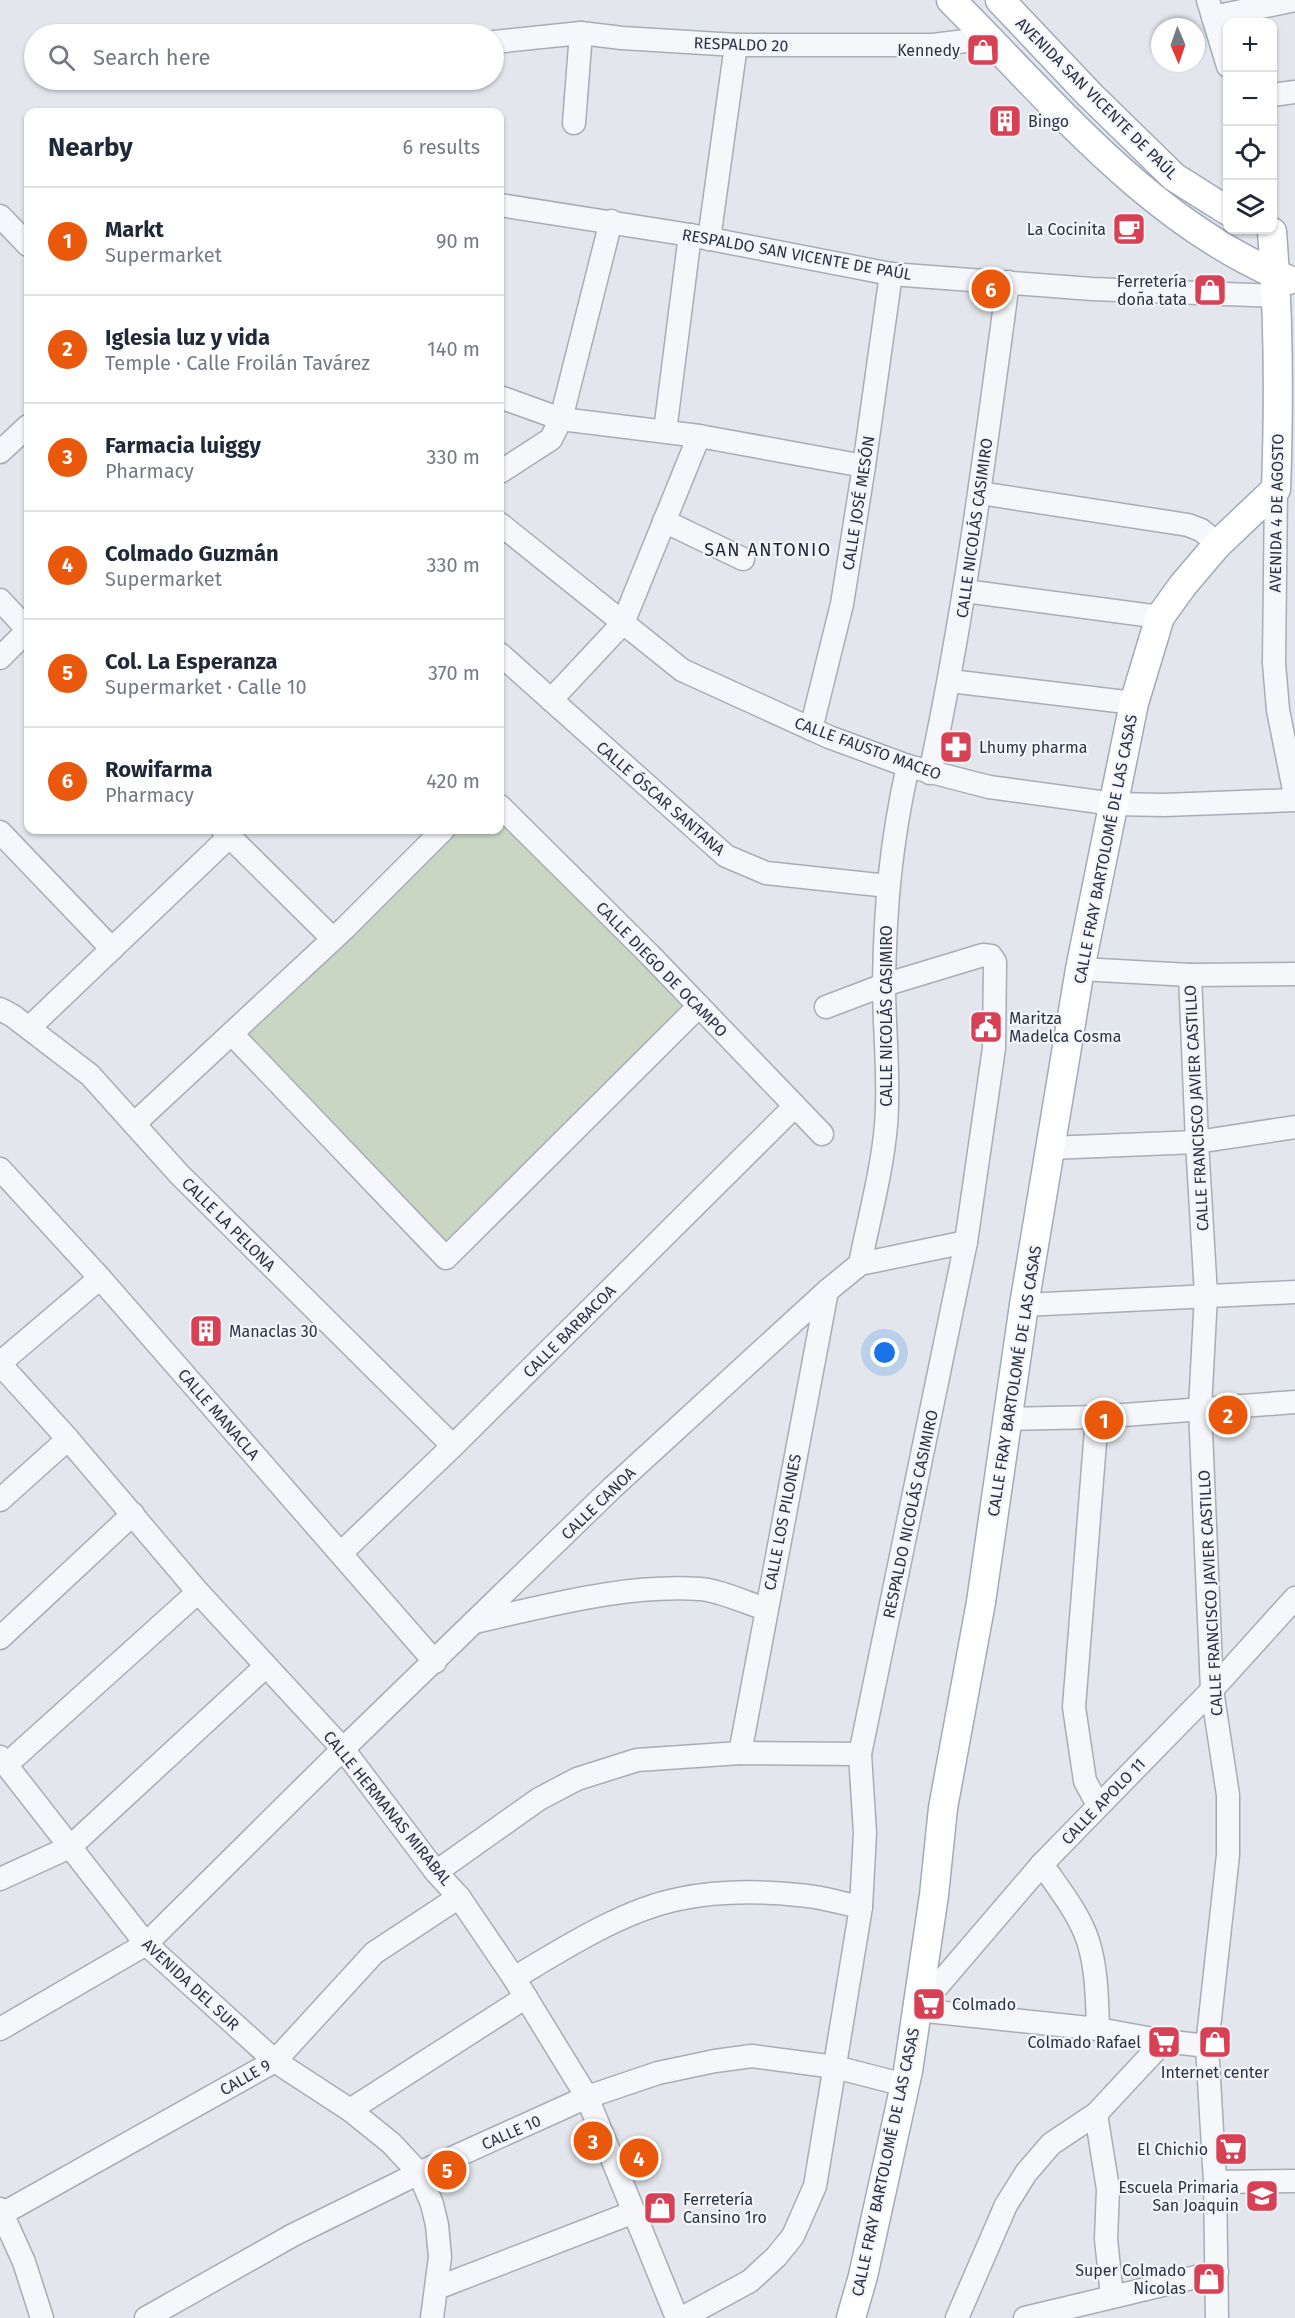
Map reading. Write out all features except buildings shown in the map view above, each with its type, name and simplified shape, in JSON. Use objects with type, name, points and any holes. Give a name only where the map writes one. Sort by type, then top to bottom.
[{"type":"main road","name":"AVENIDA SAN VICENTE DE PAÚL","points":[[951,0],[1098,149],[1131,179],[1204,235],[1282,284]]},
{"type":"main road","name":"AVENIDA SAN VICENTE DE PAÚL","points":[[1000,0],[1089,94],[1174,177],[1223,208]]},
{"type":"main road","name":"AVENIDA 4 DE AGOSTO","points":[[1276,234],[1282,284],[1287,411],[1282,501]]},
{"type":"main road","name":"CALLE FRAY BARTOLOMÉ DE LAS CASAS","points":[[851,2318],[863,2276],[905,2085],[934,1895],[943,1808],[981,1602],[1024,1305],[1050,1148],[1080,969],[1134,703],[1160,617],[1183,585],[1218,544],[1282,501]]},
{"type":"street","points":[[1223,53],[1210,9],[1295,0]]},
{"type":"street","name":"RESPALDO 20","points":[[504,41],[580,33],[736,45],[933,45],[990,38]]},
{"type":"street","points":[[574,123],[580,33]]},
{"type":"street","points":[[665,431],[736,45]]},
{"type":"street","points":[[1277,94],[1295,92]]},
{"type":"street","name":"RESPALDO SAN VICENTE DE PAÚL","points":[[504,206],[610,221],[891,274],[1092,289],[1282,284]]},
{"type":"street","points":[[0,216],[24,241]]},
{"type":"street","points":[[504,469],[551,439],[561,418],[610,221]]},
{"type":"street","name":"CALLE JOSÉ MESÓN","points":[[811,729],[842,604],[891,274]]},
{"type":"street","name":"CALLE NICOLÁS CASIMIRO","points":[[930,773],[950,681],[965,591],[1008,282]]},
{"type":"street","points":[[504,398],[561,418],[699,436],[864,466]]},
{"type":"street","points":[[0,452],[24,430]]},
{"type":"street","points":[[551,700],[623,623],[699,436]]},
{"type":"street","points":[[980,493],[1188,525],[1201,530],[1218,544]]},
{"type":"street","name":"AVENIDA 4 DE AGOSTO","points":[[1282,501],[1274,663],[1278,710],[1295,795]]},
{"type":"street","points":[[664,521],[743,559]]},
{"type":"street","name":"CALLE FAUSTO MACEO","points":[[504,527],[682,670],[811,729],[908,766],[989,787],[1114,804],[1164,805],[1295,800]]},
{"type":"street","points":[[965,591],[1160,617]]},
{"type":"street","points":[[0,600],[24,626]]},
{"type":"street","points":[[0,658],[24,634]]},
{"type":"street","name":"CALLE ÓSCAR SANTANA","points":[[504,658],[726,856],[766,873],[888,886]]},
{"type":"street","points":[[950,681],[1134,703]]},
{"type":"street","name":"CALLE NICOLÁS CASIMIRO","points":[[860,1264],[881,1163],[886,1125],[884,985],[888,886],[897,816],[908,766]]},
{"type":"street","name":"CALLE DIEGO DE OCAMPO","points":[[504,810],[650,955],[822,1134]]},
{"type":"street","points":[[0,832],[112,949]]},
{"type":"street","points":[[29,1028],[112,949],[226,834]]},
{"type":"street","points":[[228,834],[333,939]]},
{"type":"street","points":[[134,1124],[333,939],[439,834]]},
{"type":"street","name":"RESPALDO NICOLÁS CASIMIRO","points":[[682,2318],[750,2281],[776,2257],[793,2236],[815,2186],[861,1907],[866,1833],[860,1754],[966,1242],[994,1048],[996,962],[991,956],[983,955],[884,985]]},
{"type":"street","points":[[1080,969],[1190,975],[1295,974]]},
{"type":"street","name":"CALLE FRANCISCO JAVIER CASTILLO","points":[[1190,975],[1206,1295],[1200,1408],[1212,1690],[1228,1795],[1228,1855],[1207,2046],[1215,2182],[1217,2318]]},
{"type":"street","points":[[826,1007],[884,985]]},
{"type":"street","points":[[232,1035],[446,1258],[699,1006]]},
{"type":"street","name":"CALLE LA PELONA","points":[[0,1009],[29,1028],[90,1075],[188,1182],[453,1446]]},
{"type":"street","name":"CALLE BARBACOA","points":[[341,1553],[453,1446],[795,1106]]},
{"type":"street","points":[[1050,1148],[1197,1142],[1295,1127]]},
{"type":"street","name":"CALLE MANACLA","points":[[0,1169],[100,1278],[435,1662]]},
{"type":"street","points":[[860,1264],[966,1242]]},
{"type":"street","name":"CALLE CANOA","points":[[0,2029],[146,1944],[612,1488],[827,1291],[860,1264]]},
{"type":"street","points":[[0,1364],[100,1278]]},
{"type":"street","name":"CALLE LOS PILONES","points":[[740,1753],[827,1291]]},
{"type":"street","points":[[1024,1305],[1295,1292]]},
{"type":"street","name":"CALLE HERMANAS MIRABAL","points":[[0,1364],[68,1439],[198,1592],[343,1749],[436,1872],[459,1897],[520,1988],[587,2097],[676,2318]]},
{"type":"street","points":[[1008,1419],[1097,1417],[1295,1402]]},
{"type":"street","points":[[1097,1417],[1074,1707],[1085,1781],[1098,1805]]},
{"type":"street","points":[[0,1500],[68,1439]]},
{"type":"street","points":[[0,1638],[133,1514]]},
{"type":"street","points":[[474,1622],[591,1597],[644,1590],[702,1589],[766,1609]]},
{"type":"street","points":[[3,1761],[198,1592]]},
{"type":"street","name":"CALLE APOLO 11","points":[[917,2010],[1042,1864],[1212,1690],[1295,1598]]},
{"type":"street","points":[[0,1879],[70,1846],[266,1666]]},
{"type":"street","points":[[436,1872],[539,1799],[577,1779],[637,1760],[740,1753],[860,1754]]},
{"type":"street","name":"AVENIDA DEL SUR","points":[[3,1761],[146,1944],[275,2061],[350,2110],[391,2143],[419,2173]]},
{"type":"street","points":[[1042,1864],[1072,1910],[1088,1940],[1096,1981],[1098,2029]]},
{"type":"street","points":[[350,2110],[520,1988],[574,1942],[633,1914],[678,1899],[731,1893],[799,1895],[861,1907]]},
{"type":"street","name":"CALLE 9","points":[[1,2212],[275,2061],[369,1958],[459,1897]]},
{"type":"street","points":[[917,2010],[1098,2029],[1164,2042],[1207,2046]]},
{"type":"street","points":[[957,2318],[1006,2205],[1026,2173],[1051,2144],[1096,2114],[1164,2042]]},
{"type":"street","name":"CALLE 10","points":[[146,2318],[293,2235],[419,2173],[587,2097],[658,2073],[752,2056],[835,2067],[905,2085]]},
{"type":"street","points":[[1096,2114],[1108,2190],[1106,2239],[1112,2296]]},
{"type":"street","points":[[419,2173],[432,2204],[437,2225],[440,2257],[432,2318]]},
{"type":"street","points":[[1215,2182],[1295,2181]]},
{"type":"street","points":[[1,2212],[24,2262],[42,2318]]},
{"type":"street","points":[[437,2288],[634,2212]]},
{"type":"street","points":[[1025,2318],[1217,2272]]},
{"type":"green space","points":[[504,820],[689,1008],[446,1246],[246,1035],[443,834],[504,834]]},
{"type":"place","name":"Kennedy","points":[[983,50]]},
{"type":"place","name":"Bingo","points":[[1005,121]]},
{"type":"place","name":"La Cocinita","points":[[1129,229]]},
{"type":"place","name":"Rowifarma","points":[[991,289]]},
{"type":"place","name":"Ferretería doña tata","points":[[1210,290]]},
{"type":"place","name":"Lhumy pharma","points":[[956,747]]},
{"type":"place","name":"Maritza Madelca Cosma","points":[[986,1027]]},
{"type":"place","name":"Manaclas 30","points":[[206,1331]]},
{"type":"place","name":"Iglesia luz y vida","points":[[1228,1415]]},
{"type":"place","name":"Markt","points":[[1104,1420]]},
{"type":"place","name":"Colmado","points":[[929,2004]]},
{"type":"place","name":"Colmado Rafael","points":[[1164,2042]]},
{"type":"place","name":"Internet center","points":[[1215,2042]]},
{"type":"place","name":"Farmacia luiggy","points":[[593,2141]]},
{"type":"place","name":"El Chichio","points":[[1231,2149]]},
{"type":"place","name":"Colmado Guzmán","points":[[639,2158]]},
{"type":"place","name":"Col. La Esperanza","points":[[447,2170]]},
{"type":"place","name":"Escuela Primaria San Joaquin","points":[[1262,2196]]},
{"type":"place","name":"Ferretería Cansino 1ro","points":[[660,2208]]},
{"type":"place","name":"Super Colmado Nicolas","points":[[1209,2279]]},
{"type":"district","name":"SAN ANTONIO","points":[[768,550]]}]
